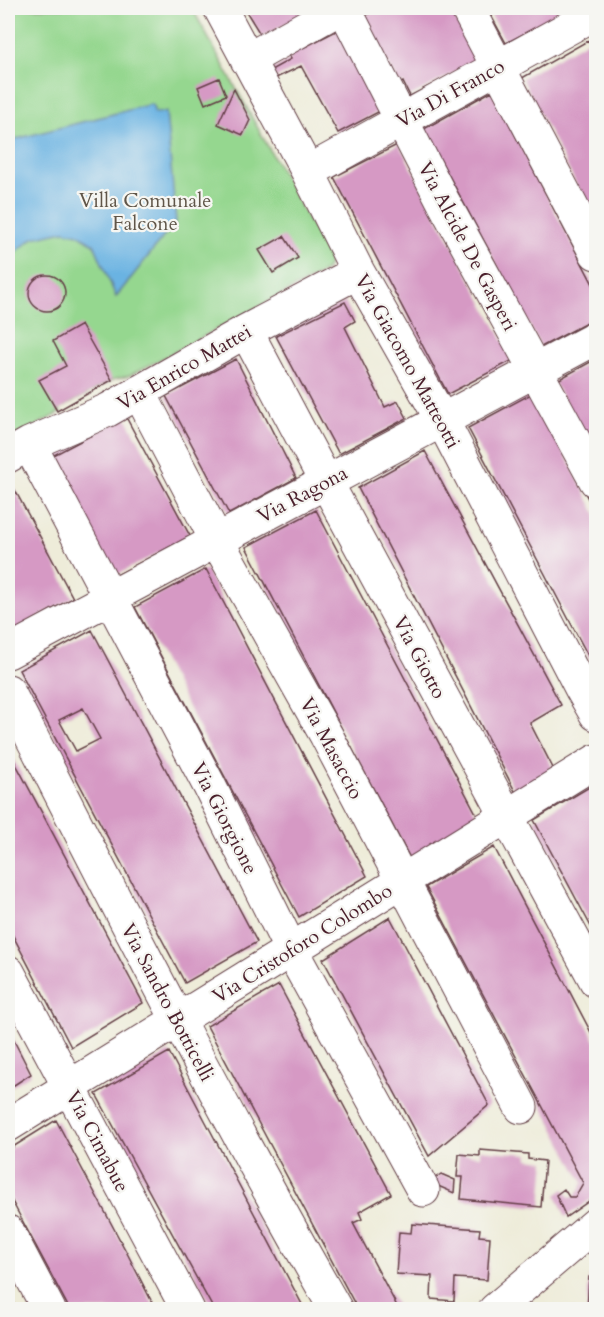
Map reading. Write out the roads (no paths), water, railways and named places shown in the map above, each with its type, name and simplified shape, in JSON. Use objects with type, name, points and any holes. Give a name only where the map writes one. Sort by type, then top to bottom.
[{"type":"street","name":"Via Giacomo Matteotti","points":[[220,8],[308,172],[358,272],[442,420],[597,714]]},
{"type":"street","points":[[247,60],[342,8]]},
{"type":"street","name":"Via Alcide De Gasperi","points":[[342,8],[597,482]]},
{"type":"street","points":[[467,8],[597,253]]},
{"type":"street","name":"Via Di Franco","points":[[308,172],[592,16]]},
{"type":"street","name":"Via Enrico Mattei","points":[[18,450],[108,410],[246,331],[358,272]]},
{"type":"street","name":"Via Giotto","points":[[246,331],[597,981]]},
{"type":"street","name":"Via Ragona","points":[[8,652],[216,539],[597,338]]},
{"type":"street","name":"Via Masaccio","points":[[139,392],[216,539],[326,735],[521,1107]]},
{"type":"street","name":"Via Giorgione","points":[[18,450],[110,597],[291,950],[423,1190]]},
{"type":"street","name":"Via Sandro Botticelli","points":[[8,691],[177,1021],[336,1310]]},
{"type":"street","name":"Via Cristoforo Colombo","points":[[8,1125],[597,761]]},
{"type":"street","name":"Via Cimabue","points":[[8,972],[189,1310]]},
{"type":"street","points":[[495,1310],[597,1224]]},
{"type":"street","points":[[8,1232],[49,1310]]},
{"type":"water","points":[[152,104],[155,113],[166,112],[176,221],[116,297],[94,244],[78,234],[64,231],[33,238],[8,259],[8,141]]},
{"type":"park label","name":"Villa Comunale Falcone","points":[[145,212]]}]
